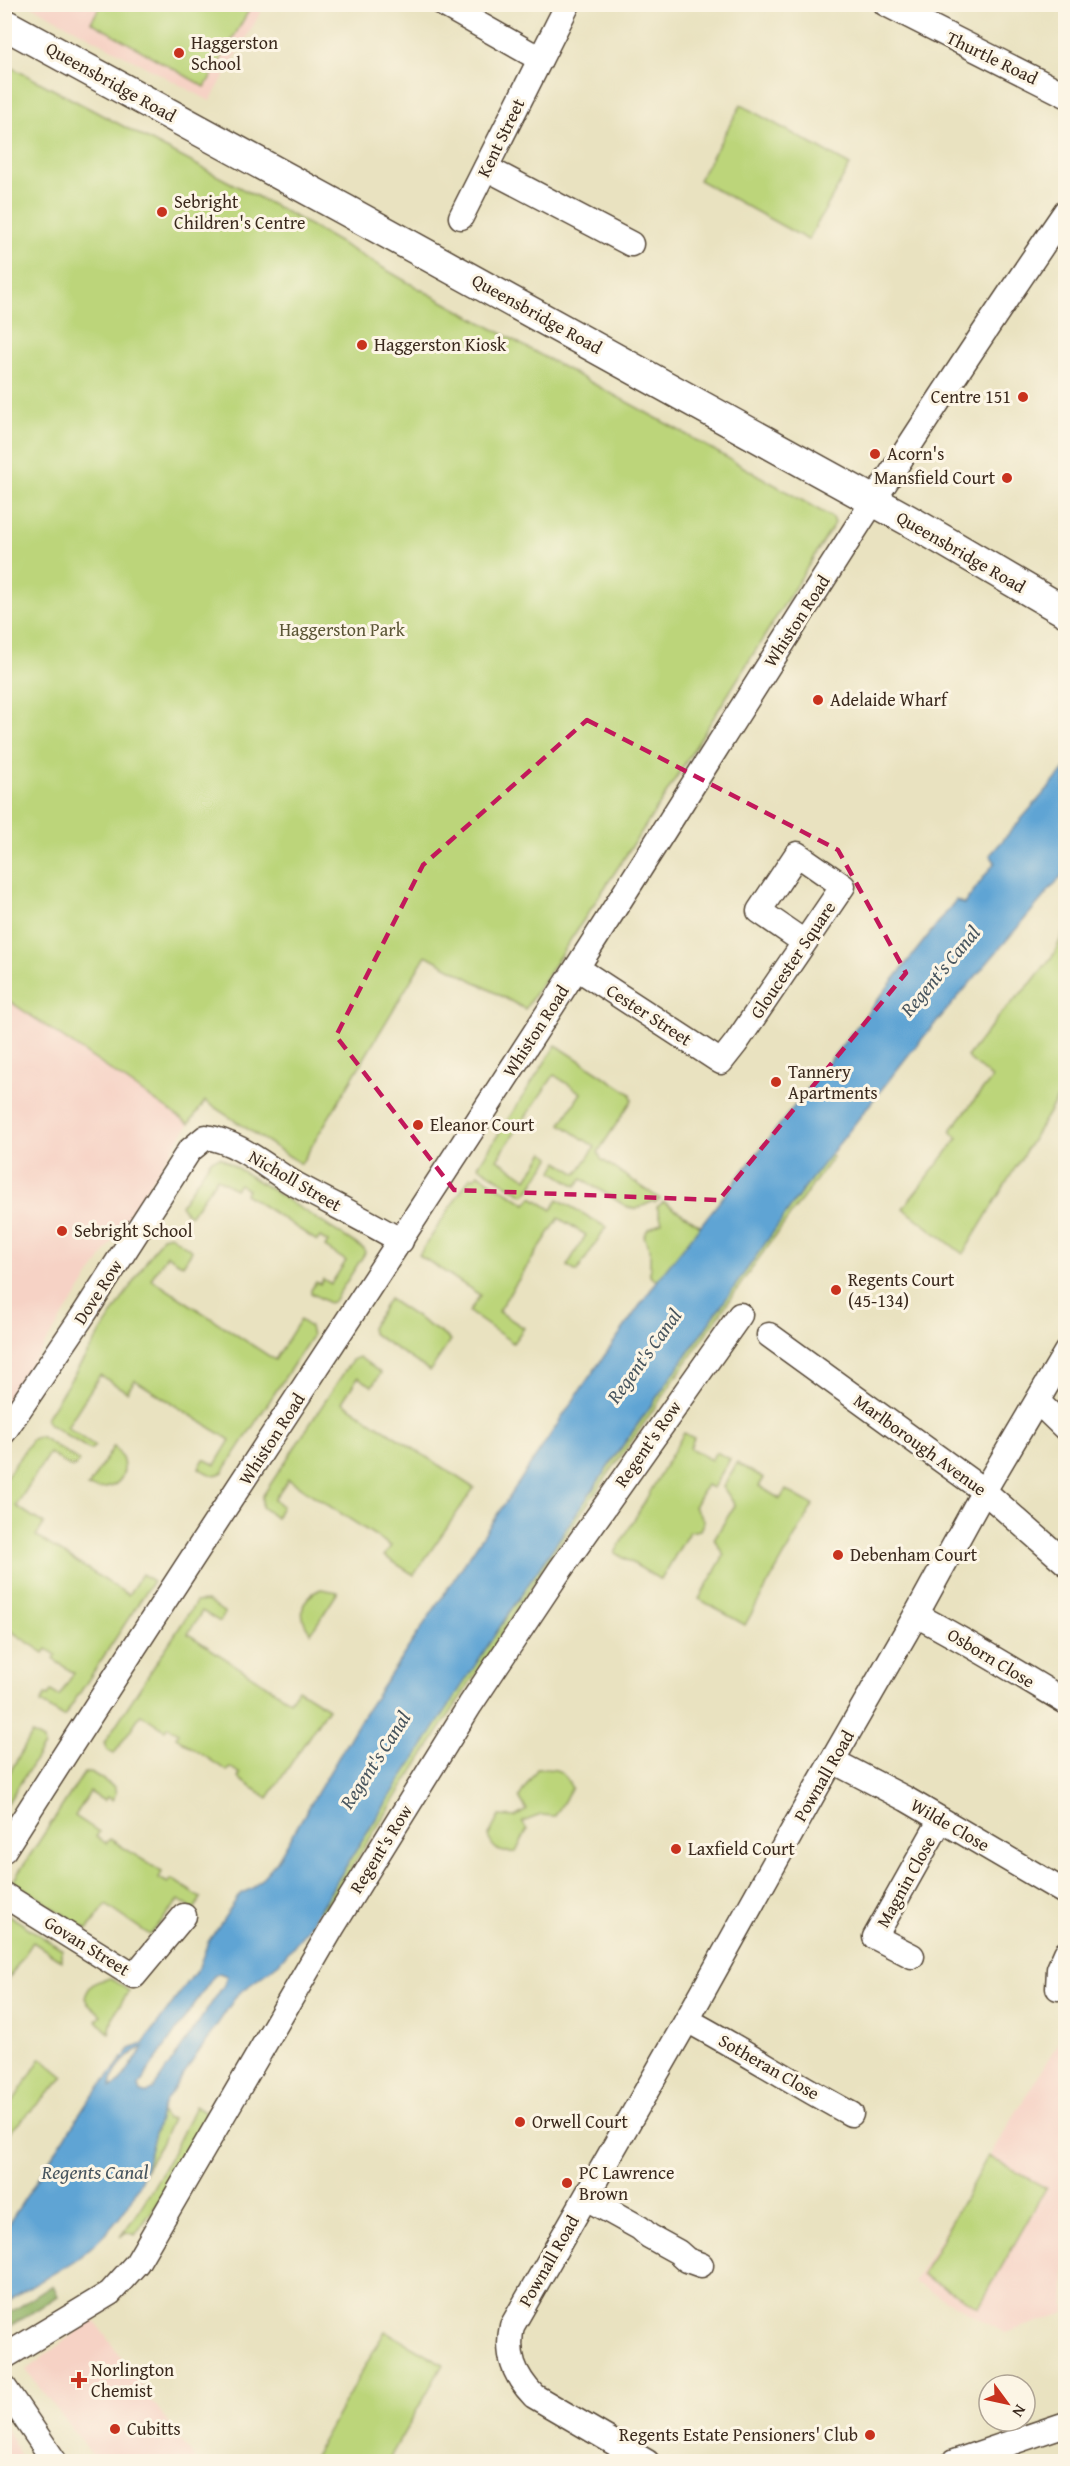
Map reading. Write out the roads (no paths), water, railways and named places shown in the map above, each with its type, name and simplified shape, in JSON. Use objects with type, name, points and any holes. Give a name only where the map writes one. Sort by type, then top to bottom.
[{"type":"main road","name":"Queensbridge Road","points":[[4,24],[429,255],[1064,609]]},
{"type":"street","points":[[443,4],[540,59]]},
{"type":"street","name":"Kent Street","points":[[461,218],[568,4]]},
{"type":"street","name":"Thurtle Road","points":[[886,4],[1065,95]]},
{"type":"street","points":[[486,168],[630,244]]},
{"type":"street","name":"Whiston Road","points":[[4,1850],[74,1739],[401,1241],[874,502],[1065,211]]},
{"type":"street","name":"Gloucester Square","points":[[721,1062],[843,886],[797,854],[759,911],[804,942]]},
{"type":"street","name":"Cester Street","points":[[577,968],[721,1062]]},
{"type":"street","name":"Nicholl Street","points":[[189,1151],[206,1137],[219,1139],[401,1241]]},
{"type":"street","name":"Dove Row","points":[[4,1432],[84,1314],[189,1151]]},
{"type":"street","name":"Regent's Row","points":[[4,2357],[110,2293],[136,2263],[343,1910],[470,1705],[560,1570],[740,1315]]},
{"type":"street","name":"Marlborough Avenue","points":[[769,1335],[984,1491],[1065,1563]]},
{"type":"street","name":"Pownall Road","points":[[647,2462],[534,2396],[520,2381],[511,2360],[508,2342],[512,2326],[916,1615],[984,1491],[1038,1402],[1065,1352]]},
{"type":"street","points":[[1038,1402],[1065,1429]]},
{"type":"street","name":"Osborn Close","points":[[916,1615],[966,1641],[1065,1702]]},
{"type":"street","name":"Wilde Close","points":[[833,1761],[906,1799],[1065,1893]]},
{"type":"street","name":"Magnin Close","points":[[912,1956],[875,1937],[940,1821]]},
{"type":"street","name":"Govan Street","points":[[4,1895],[134,1976],[184,1916]]},
{"type":"street","points":[[1058,1988],[1059,1969],[1065,1953]]},
{"type":"street","name":"Sotheran Close","points":[[687,2020],[752,2055],[775,2071],[851,2114]]},
{"type":"street","points":[[586,2198],[640,2228],[687,2260],[701,2265]]},
{"type":"street","points":[[4,2387],[55,2462]]},
{"type":"street","points":[[954,2462],[1065,2424]]},
{"type":"water","points":[[1065,769],[1065,872],[910,1053],[805,1187],[616,1455],[509,1613],[306,1931],[279,1963],[237,1995],[165,2102],[142,2178],[119,2218],[78,2258],[5,2305],[5,2229],[87,2103],[130,2049],[143,2044],[199,1967],[208,1942],[240,1894],[253,1888],[277,1861],[364,1714],[581,1389],[657,1281],[956,900],[964,904],[995,862],[990,855]],"holes":[[[219,1973],[227,1976],[224,1985],[153,2089],[148,2093],[141,2093],[139,2086],[148,2071],[214,1976]],[[144,2047],[119,2083],[111,2087],[117,2068],[133,2053]]]},
{"type":"place","name":"Haggerston School","points":[[179,53]]},
{"type":"place","name":"Sebright Children's Centre","points":[[162,212]]},
{"type":"place","name":"Haggerston Kiosk","points":[[362,345]]},
{"type":"place","name":"Centre 151","points":[[1023,397]]},
{"type":"place","name":"Acorn's","points":[[875,454]]},
{"type":"place","name":"Mansfield Court","points":[[1007,478]]},
{"type":"place","name":"Adelaide Wharf","points":[[818,700]]},
{"type":"place","name":"Tannery Apartments","points":[[776,1082]]},
{"type":"place","name":"Eleanor Court","points":[[418,1125]]},
{"type":"place","name":"Sebright School","points":[[62,1231]]},
{"type":"place","name":"Regents Court (45-134)","points":[[836,1290]]},
{"type":"place","name":"Debenham Court","points":[[838,1555]]},
{"type":"place","name":"Laxfield Court","points":[[676,1849]]},
{"type":"place","name":"Orwell Court","points":[[520,2122]]},
{"type":"place","name":"PC Lawrence Brown","points":[[567,2183]]},
{"type":"place","name":"Norlington Chemist","points":[[79,2380]]},
{"type":"place","name":"Cubitts","points":[[115,2429]]},
{"type":"place","name":"Regents Estate Pensioners' Club","points":[[870,2435]]},
{"type":"park label","name":"Haggerston Park","points":[[342,630]]},
{"type":"water label","name":"Regent's Canal","points":[[940,971]]},
{"type":"water label","name":"Regent's Canal","points":[[644,1356]]},
{"type":"water label","name":"Regent's Canal","points":[[375,1760]]},
{"type":"water label","name":"Regents Canal","points":[[95,2172]]}]
